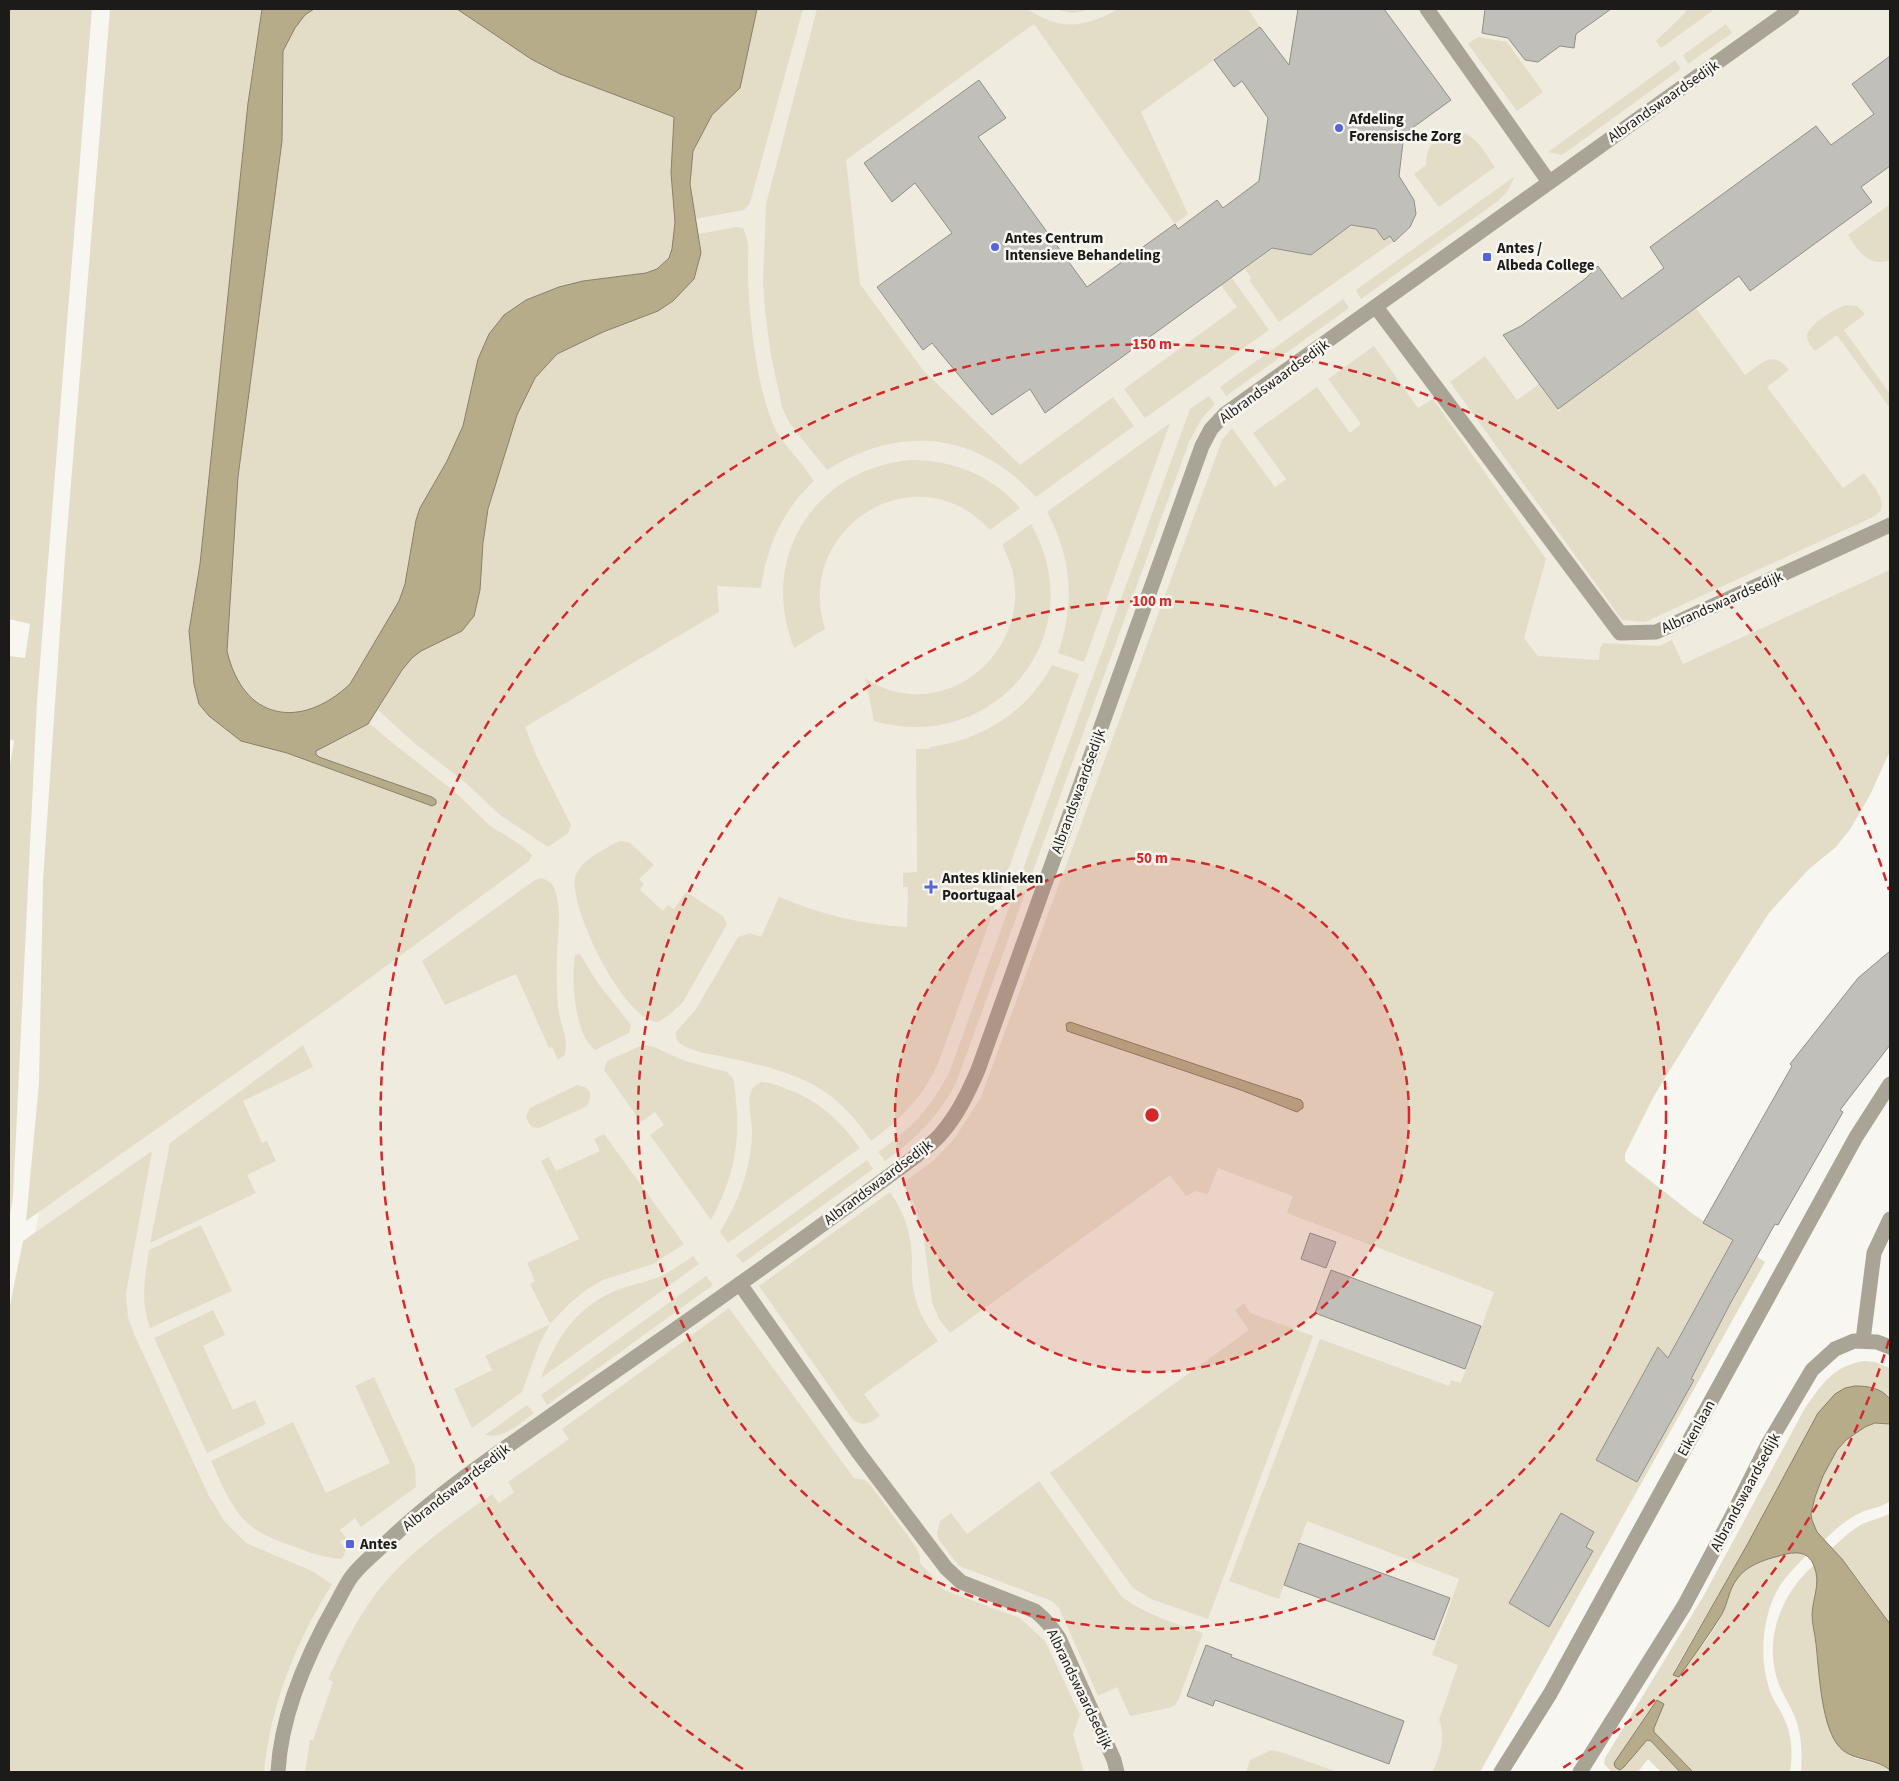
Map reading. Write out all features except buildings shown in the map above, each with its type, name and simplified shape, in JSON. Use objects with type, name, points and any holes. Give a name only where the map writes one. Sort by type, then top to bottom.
[{"type":"street","points":[[1427,9],[1548,182]]},
{"type":"street","name":"Albrandswaardsedijk","points":[[278,1772],[286,1719],[300,1677],[322,1628],[352,1577],[402,1528],[442,1494],[740,1284],[916,1156],[940,1134],[961,1106],[978,1070],[1206,437],[1217,422],[1548,182],[1774,14],[1792,9]]},
{"type":"street","name":"Albrandswaardsedijk","points":[[1376,307],[1620,633],[1656,632],[1890,525]]},
{"type":"street","name":"Eikenlaan","points":[[1501,1772],[1550,1694],[1856,1137],[1890,1084]]},
{"type":"street","points":[[1890,1219],[1874,1252],[1864,1340],[1890,1347]]},
{"type":"street","name":"Albrandswaardsedijk","points":[[740,1284],[858,1452],[946,1568],[961,1582],[1034,1611],[1052,1627],[1102,1732],[1117,1772]]},
{"type":"street","name":"Albrandswaardsedijk","points":[[1580,1772],[1684,1606],[1767,1446],[1812,1370],[1835,1349],[1849,1342],[1864,1340]]},
{"type":"shaded area","points":[[9,9],[92,9],[37,701],[13,1197],[9,1221],[9,772],[14,741],[9,739],[9,656],[25,658],[30,624],[9,619]]},
{"type":"shaded area","points":[[110,9],[262,9],[249,89],[200,564],[189,631],[209,716],[241,741],[287,753],[432,806],[436,804],[432,797],[316,756],[316,751],[369,723],[455,792],[489,825],[522,846],[532,855],[529,861],[340,1000],[26,1221],[39,1083],[43,880],[65,556]]},
{"type":"shaded area","name":"Antes klinieken Poortugaal","points":[[150,9],[1890,9],[1890,725],[1601,1157],[1460,1772],[9,1772],[9,1361],[80,1012]]},
{"type":"shaded area","points":[[262,9],[314,9],[305,15],[295,28],[283,51],[282,141],[238,477],[227,651],[235,674],[246,692],[260,704],[276,711],[293,712],[312,708],[331,699],[350,684],[399,601],[405,584],[416,520],[420,508],[447,461],[463,426],[478,359],[489,334],[504,315],[526,300],[559,287],[583,281],[646,273],[657,269],[669,258],[672,249],[675,222],[671,173],[674,117],[560,74],[531,59],[457,9],[757,9],[740,88],[712,115],[693,151],[690,184],[701,253],[694,279],[673,301],[658,311],[603,332],[557,354],[535,378],[517,415],[488,509],[483,543],[480,590],[474,616],[462,631],[421,651],[412,658],[402,670],[368,724],[316,751],[319,757],[432,797],[436,800],[436,804],[432,806],[287,753],[241,741],[209,716],[199,704],[194,684],[189,631],[200,564],[248,103]]},
{"type":"shaded area","points":[[314,9],[457,9],[530,58],[560,74],[674,117],[672,143],[675,222],[672,250],[669,258],[657,269],[646,273],[583,281],[559,287],[526,300],[504,315],[489,334],[478,359],[463,426],[447,461],[420,508],[416,520],[405,584],[399,601],[350,684],[337,695],[310,709],[282,712],[268,708],[255,700],[243,687],[231,666],[227,645],[238,477],[282,141],[283,51],[295,28],[305,15]]},
{"type":"shaded area","points":[[757,9],[803,9],[750,203],[744,210],[695,219],[690,184],[693,151],[712,115],[740,88]]},
{"type":"shaded area","points":[[817,9],[1028,9],[1051,21],[1073,24],[1095,20],[1118,9],[1248,9],[1260,27],[1141,112],[1188,214],[1175,224],[1034,24],[846,160],[860,284],[923,370],[1020,465],[1113,397],[1134,426],[1036,497],[1013,475],[989,459],[963,448],[937,442],[910,441],[883,446],[855,455],[827,470],[790,424],[782,407],[771,356],[765,311],[763,282],[766,204]]},
{"type":"shaded area","points":[[1054,9],[1095,9],[1072,13]]},
{"type":"shaded area","points":[[1684,9],[1715,9],[1661,48],[1656,41],[1686,12]]},
{"type":"shaded area","points":[[1726,24],[1732,33],[1688,64],[1683,55]]},
{"type":"shaded area","points":[[1478,37],[1507,42],[1543,92],[1517,111],[1468,44]]},
{"type":"shaded area","points":[[1675,60],[1681,69],[1562,155],[1548,152]]},
{"type":"shaded area","points":[[1451,131],[1472,137],[1495,167],[1439,207],[1414,174],[1426,165],[1427,153],[1435,139]]},
{"type":"shaded area","points":[[1515,176],[1507,192],[1498,201],[1361,299],[1356,290]]},
{"type":"shaded area","points":[[1890,204],[1890,260],[1876,262],[1860,252],[1848,235]]},
{"type":"shaded area","points":[[1328,221],[1376,229],[1384,240],[1390,236],[1394,241],[1279,322],[1249,280],[1251,278],[1245,269],[1270,250],[1266,245],[1279,236],[1291,251],[1311,255]]},
{"type":"shaded area","points":[[736,227],[743,228],[748,243],[752,334],[767,407],[777,432],[814,481],[790,508],[778,529],[765,564],[761,588],[717,586],[719,612],[525,727],[536,755],[571,825],[568,833],[548,847],[500,815],[466,783],[413,742],[378,710],[402,670],[412,658],[421,651],[462,631],[480,590],[485,525],[503,457],[517,415],[535,378],[557,354],[603,332],[658,311],[701,253],[698,234]]},
{"type":"shaded area","points":[[1232,278],[1269,330],[1145,418],[1124,389],[1237,307],[1221,285]]},
{"type":"shaded area","points":[[1343,299],[1349,308],[1226,396],[1220,387]]},
{"type":"shaded area","points":[[1845,305],[1857,306],[1865,314],[1844,330],[1890,394],[1890,408],[1837,335],[1815,351],[1808,341],[1808,333],[1816,323]]},
{"type":"shaded area","points":[[1696,308],[1745,375],[1767,360],[1773,359],[1778,360],[1789,370],[1767,387],[1843,488],[1864,473],[1876,489],[1882,507],[1873,517],[1645,622],[1622,620],[1450,382],[1485,356],[1517,400],[1539,384],[1560,412],[1559,408],[1651,341],[1654,343],[1652,340]]},
{"type":"shaded area","points":[[1374,346],[1418,408],[1433,399],[1546,559],[1524,638],[1538,656],[1599,660],[1600,648],[1603,643],[1659,646],[1672,640],[1683,664],[1890,570],[1890,751],[1870,795],[1851,828],[1836,847],[1808,870],[1769,913],[1654,1096],[1625,1154],[1625,1161],[1693,1214],[1765,1262],[1480,1772],[1432,1772],[1442,1740],[1439,1720],[1458,1665],[1432,1655],[1459,1579],[1307,1521],[1279,1599],[1229,1581],[1320,1339],[1449,1386],[1451,1380],[1461,1383],[1494,1292],[1287,1213],[1293,1196],[1218,1168],[1208,1194],[1196,1191],[1186,1196],[1170,1175],[950,1333],[939,1319],[932,1302],[922,1225],[912,1198],[902,1184],[934,1160],[955,1138],[981,1097],[1222,440],[1232,428],[1275,487],[1286,479],[1253,433],[1317,387],[1350,433],[1361,424],[1328,379]]},
{"type":"shaded area","points":[[1209,396],[1215,404],[1202,418],[1189,442],[956,1083],[934,1117],[907,1144],[885,1161],[878,1152],[919,1117],[935,1097],[949,1073],[1190,409]]},
{"type":"shaded area","points":[[1170,423],[1084,662],[1058,653],[1067,617],[1068,581],[1062,546],[1047,512]]},
{"type":"shaded area","points":[[912,460],[942,463],[971,472],[998,487],[1020,508],[990,530],[961,507],[929,497],[897,499],[868,511],[844,532],[827,559],[820,592],[825,629],[794,648],[785,614],[784,581],[790,551],[803,523],[823,499],[848,480],[878,467]]},
{"type":"shaded area","points":[[1031,524],[1047,565],[1050,606],[1041,644],[1022,677],[993,703],[958,720],[918,727],[874,721],[865,678],[897,692],[929,694],[959,684],[984,666],[1003,641],[1014,612],[1014,579],[1002,545]]},
{"type":"shaded area","points":[[1052,665],[1079,674],[939,1061],[933,1074],[911,1106],[871,1141],[857,1121],[842,1106],[810,1083],[792,1075],[752,1063],[696,1051],[678,1042],[676,1032],[696,1009],[738,937],[750,933],[761,937],[779,897],[810,909],[842,918],[874,924],[907,927],[908,887],[903,887],[903,873],[917,872],[916,749],[930,749],[930,747],[968,738],[1002,721],[1030,697]]},
{"type":"shaded area","points":[[621,841],[630,843],[654,865],[639,879],[644,884],[640,890],[663,911],[668,905],[674,909],[686,892],[723,916],[727,924],[683,1002],[658,1022],[645,1017],[631,1004],[616,985],[590,937],[581,914],[576,893],[575,878],[581,866],[598,853]]},
{"type":"shaded area","points":[[541,878],[553,885],[558,906],[557,993],[566,1048],[565,1055],[558,1060],[552,1047],[549,1048],[516,974],[445,1005],[422,961],[535,880]]},
{"type":"shaded area","points":[[580,954],[597,982],[631,1025],[629,1033],[595,1050],[582,1032],[578,1020],[573,978],[575,955]]},
{"type":"shaded area","points":[[1070,1022],[1301,1100],[1303,1108],[1297,1112],[1241,1090],[1067,1031],[1066,1024]]},
{"type":"shaded area","points":[[303,1045],[313,1067],[243,1101],[262,1143],[267,1141],[276,1161],[247,1175],[256,1193],[150,1243],[170,1143]]},
{"type":"shaded area","points":[[646,1045],[685,1061],[727,1072],[733,1078],[737,1117],[736,1147],[729,1177],[711,1220],[650,1135],[664,1125],[655,1112],[641,1122],[604,1070],[607,1061]]},
{"type":"shaded area","points":[[761,1082],[770,1083],[807,1098],[836,1119],[860,1148],[728,1243],[720,1232],[733,1208],[747,1170],[752,1130],[750,1096],[755,1086]]},
{"type":"shaded area","points":[[577,1085],[585,1087],[590,1092],[587,1106],[539,1128],[532,1127],[529,1124],[526,1117],[530,1108]]},
{"type":"shaded area","points":[[604,1134],[684,1244],[653,1264],[603,1280],[586,1290],[550,1324],[530,1284],[535,1281],[527,1263],[579,1239],[541,1161],[549,1157],[556,1171],[600,1151],[594,1139]]},
{"type":"shaded area","points":[[152,1151],[126,1293],[128,1317],[134,1334],[209,1496],[225,1522],[246,1543],[312,1571],[332,1584],[307,1628],[287,1674],[279,1697],[267,1746],[264,1772],[9,1772],[9,1310],[23,1241]]},
{"type":"shaded area","points":[[867,1160],[873,1169],[743,1263],[736,1255]]},
{"type":"shaded area","points":[[890,1192],[903,1215],[908,1231],[912,1257],[912,1284],[916,1300],[923,1318],[938,1341],[864,1394],[880,1416],[864,1424],[853,1420],[759,1286]]},
{"type":"shaded area","points":[[201,1225],[232,1291],[150,1328],[144,1299],[149,1250]]},
{"type":"shaded area","points":[[693,1256],[699,1264],[541,1378],[554,1349],[570,1324],[580,1313],[605,1296],[663,1275]]},
{"type":"shaded area","points":[[706,1276],[713,1285],[547,1405],[541,1395]]},
{"type":"shaded area","points":[[1244,1303],[1250,1313],[1313,1336],[1208,1619],[1151,1599],[1133,1588],[1050,1473],[1249,1330],[1235,1310]]},
{"type":"shaded area","points":[[729,1308],[854,1478],[865,1480],[872,1487],[916,1547],[920,1556],[920,1563],[944,1590],[1020,1618],[1045,1641],[1080,1715],[1073,1734],[1084,1772],[305,1772],[310,1740],[313,1740],[333,1682],[328,1679],[343,1647],[361,1616],[386,1581],[429,1540],[492,1494],[499,1503],[514,1492],[508,1482],[569,1439],[562,1429]]},
{"type":"shaded area","points":[[213,1310],[225,1335],[203,1346],[233,1410],[255,1400],[266,1424],[207,1453],[154,1338]]},
{"type":"shaded area","points":[[550,1324],[539,1345],[522,1392],[472,1428],[454,1389],[492,1370],[485,1356]]},
{"type":"shaded area","points":[[1864,1361],[1875,1362],[1890,1368],[1890,1399],[1887,1395],[1747,1545],[1674,1671],[1697,1652],[1715,1628],[1737,1578],[1750,1567],[1770,1558],[1790,1553],[1806,1556],[1784,1580],[1774,1596],[1769,1610],[1764,1639],[1763,1654],[1768,1683],[1790,1736],[1790,1772],[1693,1772],[1654,1732],[1664,1704],[1657,1700],[1614,1763],[1615,1767],[1647,1740],[1651,1741],[1680,1772],[1661,1772],[1648,1759],[1638,1772],[1612,1772],[1604,1764],[1605,1758],[1704,1595],[1805,1408],[1829,1377],[1844,1367]]},
{"type":"shaded area","points":[[374,1377],[415,1467],[416,1487],[361,1527],[355,1518],[340,1530],[346,1538],[340,1542],[346,1550],[342,1559],[317,1555],[280,1541],[249,1525],[235,1509],[211,1461],[293,1422],[326,1493],[390,1463],[355,1386]]},
{"type":"shaded area","points":[[1855,1386],[1874,1388],[1883,1392],[1890,1399],[1890,1424],[1875,1423],[1865,1427],[1846,1440],[1837,1450],[1823,1476],[1811,1514],[1817,1532],[1842,1559],[1890,1624],[1890,1770],[1842,1750],[1827,1723],[1812,1622],[1817,1578],[1814,1566],[1804,1554],[1789,1553],[1767,1559],[1745,1570],[1734,1583],[1724,1610],[1712,1630],[1679,1677],[1673,1675],[1747,1545],[1818,1413],[1835,1394],[1845,1388]]},
{"type":"shaded area","points":[[527,1405],[534,1413],[517,1426],[499,1435],[485,1435]]},
{"type":"shaded area","points":[[1875,1423],[1890,1424],[1890,1501],[1853,1517],[1824,1540],[1814,1526],[1811,1512],[1821,1478],[1833,1456],[1845,1441],[1859,1430]]},
{"type":"shaded area","points":[[1039,1481],[1122,1597],[1151,1614],[1203,1633],[1175,1705],[1130,1716],[1117,1687],[1098,1696],[1059,1608],[1053,1602],[959,1566],[939,1540],[937,1533],[940,1521],[951,1513],[967,1534]]},
{"type":"shaded area","points":[[1890,1514],[1890,1624],[1860,1582],[1832,1548],[1862,1524]]},
{"type":"shaded area","points":[[1814,1565],[1818,1579],[1812,1615],[1822,1698],[1830,1730],[1855,1758],[1885,1766],[1890,1772],[1801,1772],[1799,1729],[1778,1682],[1774,1666],[1774,1634],[1778,1618],[1793,1589]]},
{"type":"shaded area","points":[[1657,1700],[1664,1704],[1654,1732],[1693,1772],[1680,1772],[1651,1741],[1647,1740],[1624,1767],[1620,1770],[1615,1767],[1614,1763]]},
{"type":"shaded area","points":[[1271,1750],[1338,1772],[1246,1772],[1250,1760]]},
{"type":"place","name":"Afdeling Forensische Zorg","points":[[1339,128]]},
{"type":"place","name":"Antes Centrum Intensieve Behandeling","points":[[995,247]]},
{"type":"place","name":"Antes / Albeda College","points":[[1487,257]]},
{"type":"place","name":"Antes klinieken Poortugaal","points":[[931,887]]},
{"type":"place","name":"Antes","points":[[350,1544]]}]
